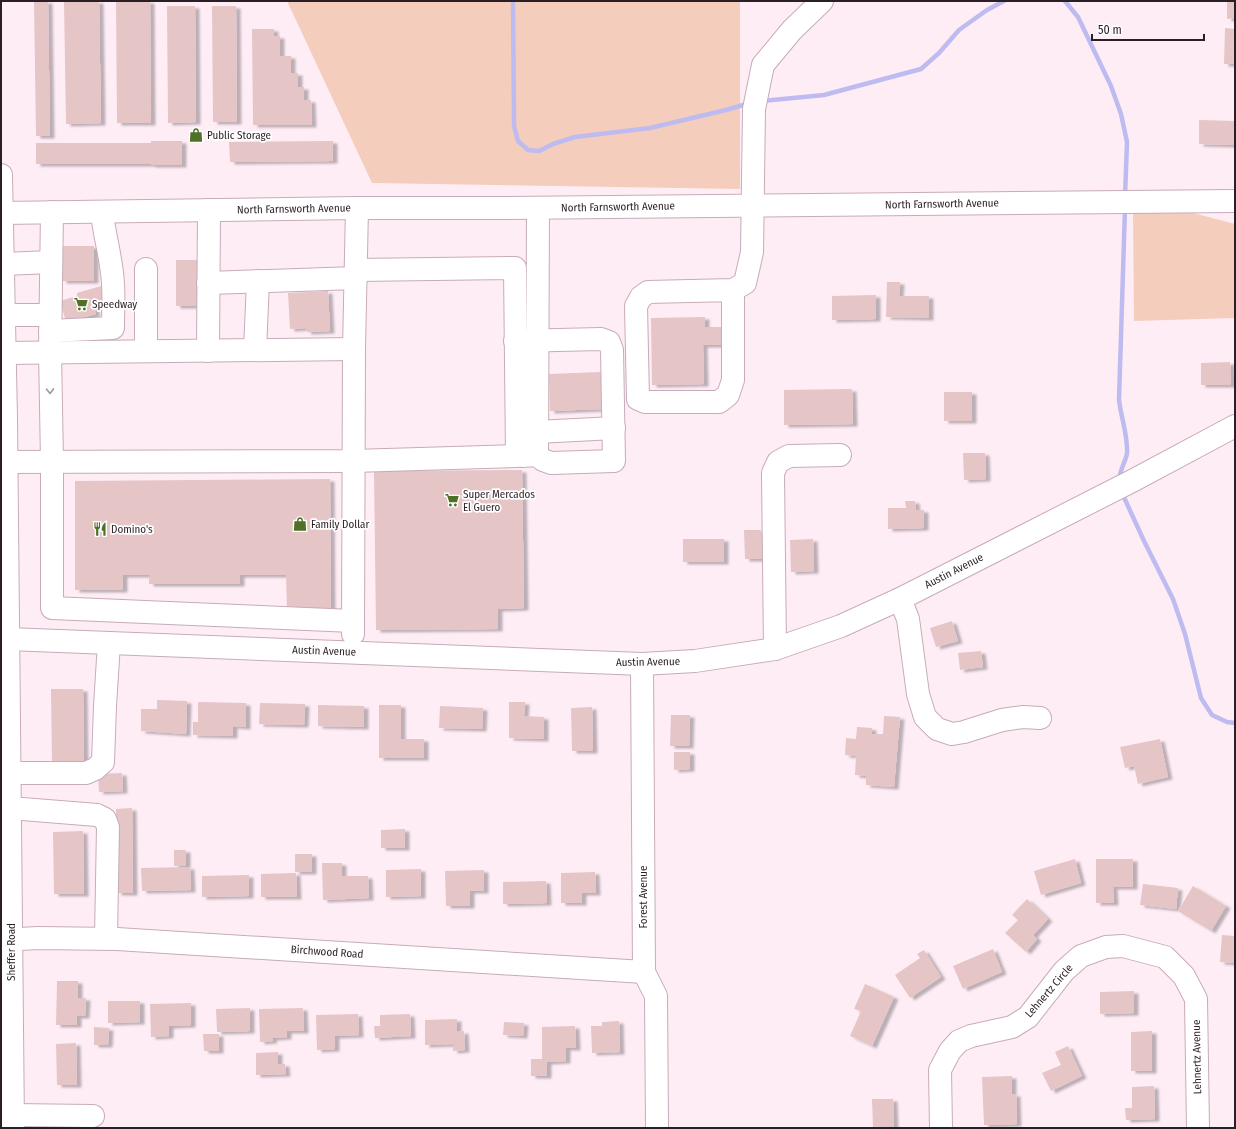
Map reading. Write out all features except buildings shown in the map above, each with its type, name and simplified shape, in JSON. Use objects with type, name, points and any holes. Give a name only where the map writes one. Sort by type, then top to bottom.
[{"type":"street","points":[[733,290],[733,380],[728,396],[719,402],[645,402],[638,399],[636,306],[641,298],[648,292],[733,290],[745,283],[752,252],[756,100],[762,65],[792,30],[822,1]]},
{"type":"street","name":"Sheffer Road","points":[[1,175],[4,315],[4,561],[8,639],[5,676],[10,808],[6,939],[6,1021],[12,1121]]},
{"type":"street","name":"North Farnsworth Avenue","points":[[2,213],[357,208],[538,208],[1235,201]]},
{"type":"street","points":[[352,652],[354,349],[357,208]]},
{"type":"street","points":[[527,455],[537,432],[538,208]]},
{"type":"street","points":[[208,351],[209,210]]},
{"type":"street","points":[[52,212],[50,333],[52,608],[353,621]]},
{"type":"street","points":[[4,364],[50,333],[113,328],[113,284],[102,212]]},
{"type":"street","points":[[3,264],[51,262]]},
{"type":"street","points":[[208,283],[356,274],[515,268],[515,341],[527,455]]},
{"type":"street","points":[[146,269],[146,351]]},
{"type":"street","points":[[255,350],[258,281]]},
{"type":"street","points":[[4,315],[50,333],[106,352],[354,349]]},
{"type":"street","points":[[104,328],[106,352]]},
{"type":"street","points":[[4,462],[353,461],[527,455],[551,463],[614,461],[612,350],[609,342],[601,339],[515,341]]},
{"type":"street","name":"Austin Avenue","points":[[8,639],[642,664],[695,661],[776,648],[841,626],[900,598],[1134,480],[1235,426]]},
{"type":"street","points":[[537,432],[614,428]]},
{"type":"street","points":[[776,648],[774,473],[778,462],[789,456],[840,455]]},
{"type":"street","points":[[900,598],[908,619],[918,694],[926,717],[937,729],[952,734],[964,732],[1002,720],[1023,717],[1040,718]]},
{"type":"street","points":[[141,644],[143,612]]},
{"type":"street","points":[[253,648],[255,616]]},
{"type":"street","points":[[9,773],[86,773],[95,769],[103,762],[104,706],[109,643]]},
{"type":"street","name":"Forest Avenue","points":[[642,664],[644,972],[656,996],[657,1127]]},
{"type":"street","points":[[10,808],[97,815],[105,819],[108,827],[106,938]]},
{"type":"street","name":"Birchwood Road","points":[[6,939],[106,938],[644,972]]},
{"type":"street","name":"Lehnertz Circle","points":[[941,1128],[940,1070],[950,1051],[959,1041],[971,1036],[1012,1027],[1028,1017],[1064,971],[1081,956],[1106,947],[1124,946],[1165,957],[1184,976],[1191,988]]},
{"type":"street","name":"Lehnertz Avenue","points":[[1191,988],[1196,999],[1198,1128]]},
{"type":"street","points":[[12,1121],[93,1116]]},
{"type":"shaded area","points":[[287,1],[740,1],[740,189],[372,183]]},
{"type":"shaded area","points":[[1133,213],[1193,213],[1235,224],[1235,318],[1134,321]]},
{"type":"waterway","points":[[513,1],[514,126],[518,141],[528,150],[539,151],[553,144],[575,137],[650,128],[750,103]]},
{"type":"waterway","points":[[761,101],[824,95],[921,69],[939,53],[959,30],[987,10],[1004,1]]},
{"type":"waterway","points":[[1065,1],[1078,17],[1111,86],[1121,114],[1127,142],[1125,197]]},
{"type":"waterway","points":[[1120,480],[1120,474],[1127,453],[1119,400],[1125,208]]},
{"type":"waterway","points":[[1122,493],[1173,599],[1185,634],[1201,698],[1212,715],[1227,722],[1235,723]]},
{"type":"place","name":"Public Storage","points":[[196,135]]},
{"type":"place","name":"Speedway","points":[[81,304]]},
{"type":"place","name":"Super Mercados El Guero","points":[[452,500]]},
{"type":"place","name":"Family Dollar","points":[[300,524]]},
{"type":"place","name":"Domino's","points":[[100,529]]}]
